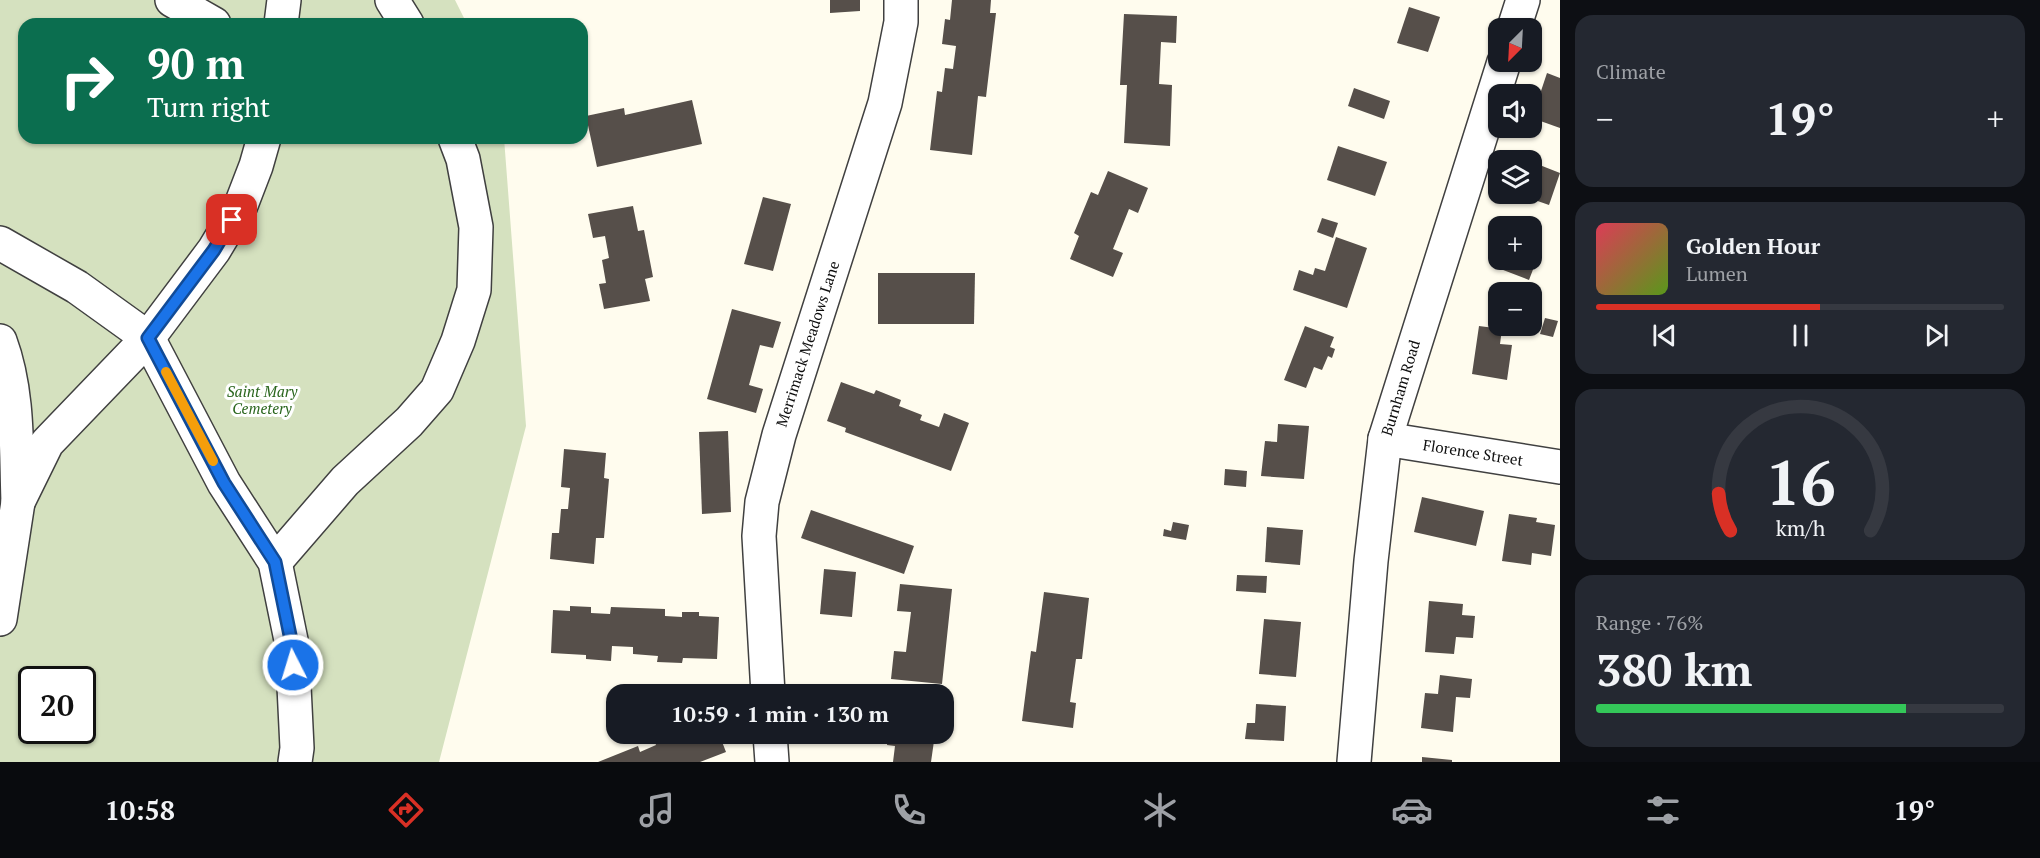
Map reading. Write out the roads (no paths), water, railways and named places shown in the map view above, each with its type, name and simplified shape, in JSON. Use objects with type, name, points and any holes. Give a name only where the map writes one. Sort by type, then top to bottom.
[{"type":"street","points":[[172,0],[204,18]]},
{"type":"street","points":[[281,18],[284,0]]},
{"type":"street","points":[[392,0],[403,18]]},
{"type":"street","name":"Merrimack Meadows Lane","points":[[767,684],[759,536],[762,502],[779,435],[885,103],[901,22],[901,0]]},
{"type":"street","points":[[1517,18],[1523,0]]},
{"type":"street","name":"Burnham Road","points":[[1354,762],[1371,561],[1385,439],[1501,72]]},
{"type":"street","points":[[18,502],[47,442],[148,338],[214,250],[241,205],[262,144]]},
{"type":"street","points":[[275,562],[345,481],[409,422],[437,390],[458,341],[474,290],[476,226],[463,159],[457,144]]},
{"type":"street","points":[[0,243],[77,287],[148,338],[224,483],[275,562],[292,645],[296,762]]},
{"type":"street","points":[[0,341],[5,355],[13,400],[18,502],[0,619]]},
{"type":"street","name":"Florence Street","points":[[1385,439],[1560,467]]},
{"type":"street","points":[[771,744],[772,762]]},
{"type":"park label","name":"Saint Mary Cemetery","points":[[262,400]]}]
